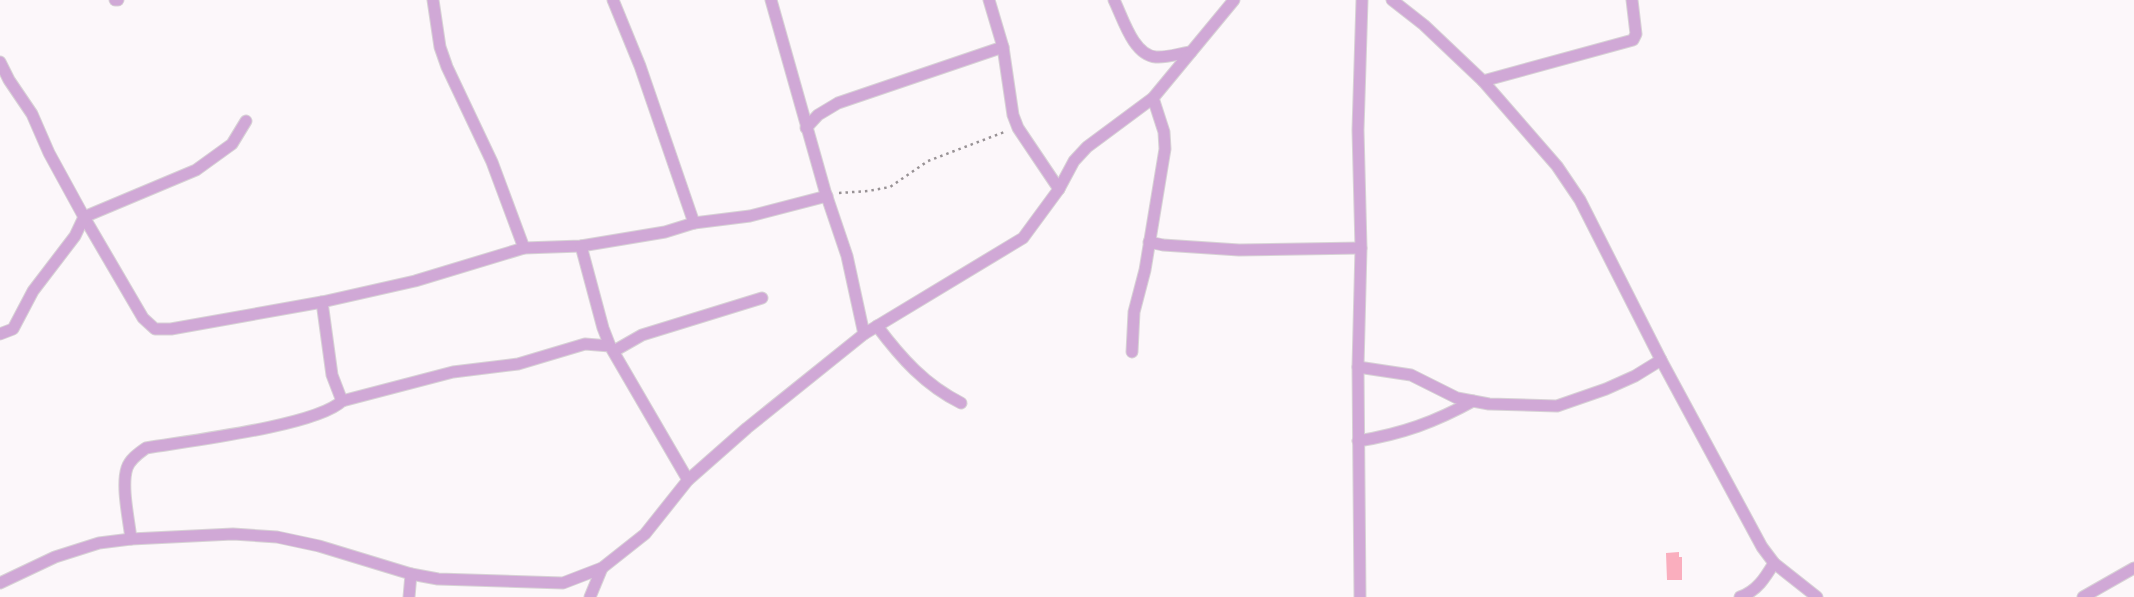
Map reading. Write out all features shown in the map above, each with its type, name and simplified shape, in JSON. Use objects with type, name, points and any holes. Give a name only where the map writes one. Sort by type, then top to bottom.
[{"type":"street","points":[[433,0],[440,47],[447,67],[492,162],[524,248]]},
{"type":"street","points":[[613,0],[640,66],[694,223]]},
{"type":"street","points":[[771,0],[806,128],[847,256],[864,334]]},
{"type":"street","points":[[989,0],[1003,47],[1013,115],[1018,128],[1059,189]]},
{"type":"street","points":[[1114,0],[1136,44],[1144,53],[1157,57],[1191,52]]},
{"type":"street","points":[[0,583],[55,557],[99,543],[131,539],[233,534],[277,537],[319,546],[411,574],[438,579],[563,583],[602,568],[644,534],[688,480],[747,428],[864,334],[1023,238],[1059,189],[1074,162],[1087,147],[1153,98],[1234,0]]},
{"type":"street","points":[[1360,597],[1358,367],[1361,248],[1358,130],[1362,0]]},
{"type":"street","points":[[1392,0],[1424,25],[1483,81],[1557,166],[1580,200],[1743,517],[1774,563],[1817,597]]},
{"type":"street","points":[[1483,81],[1633,40],[1636,34],[1632,0]]},
{"type":"street","points":[[806,128],[818,115],[838,104],[1003,47]]},
{"type":"street","points":[[0,62],[9,80],[32,114],[49,153],[84,218],[143,318],[155,329],[171,329],[322,302],[415,281],[524,248],[581,246],[665,232],[694,223],[750,216],[826,194]]},
{"type":"street","points":[[1132,352],[1134,312],[1149,242],[1165,148],[1164,132],[1153,98]]},
{"type":"street","points":[[0,334],[13,329],[33,291],[75,236],[84,218],[196,170],[232,144],[246,122]]},
{"type":"street","points":[[1149,242],[1163,246],[1239,250],[1361,248]]},
{"type":"street","points":[[581,246],[612,348],[688,480]]},
{"type":"street","points":[[131,539],[125,482],[127,467],[146,448],[242,432],[320,415],[335,408],[342,401],[453,372],[518,364],[585,344],[612,348],[642,335],[762,298]]},
{"type":"street","points":[[322,302],[332,375],[342,401]]},
{"type":"street","points":[[876,326],[897,353],[922,378],[939,392],[961,403]]},
{"type":"street","points":[[1358,367],[1411,375],[1457,398],[1488,404],[1557,406],[1606,389],[1635,376],[1661,360]]},
{"type":"street","points":[[1358,441],[1394,435],[1420,427],[1474,401]]},
{"type":"street","points":[[1740,597],[1748,594],[1763,582],[1774,563]]},
{"type":"street","points":[[590,597],[602,568]]},
{"type":"street","points":[[2083,597],[2134,568]]},
{"type":"street","points":[[409,597],[411,574]]},
{"type":"path","points":[[826,194],[852,193],[890,187],[928,161],[982,139],[1018,128]]},
{"type":"building","points":[[1679,552],[1679,557],[1682,557],[1682,580],[1667,580],[1666,553]]}]
